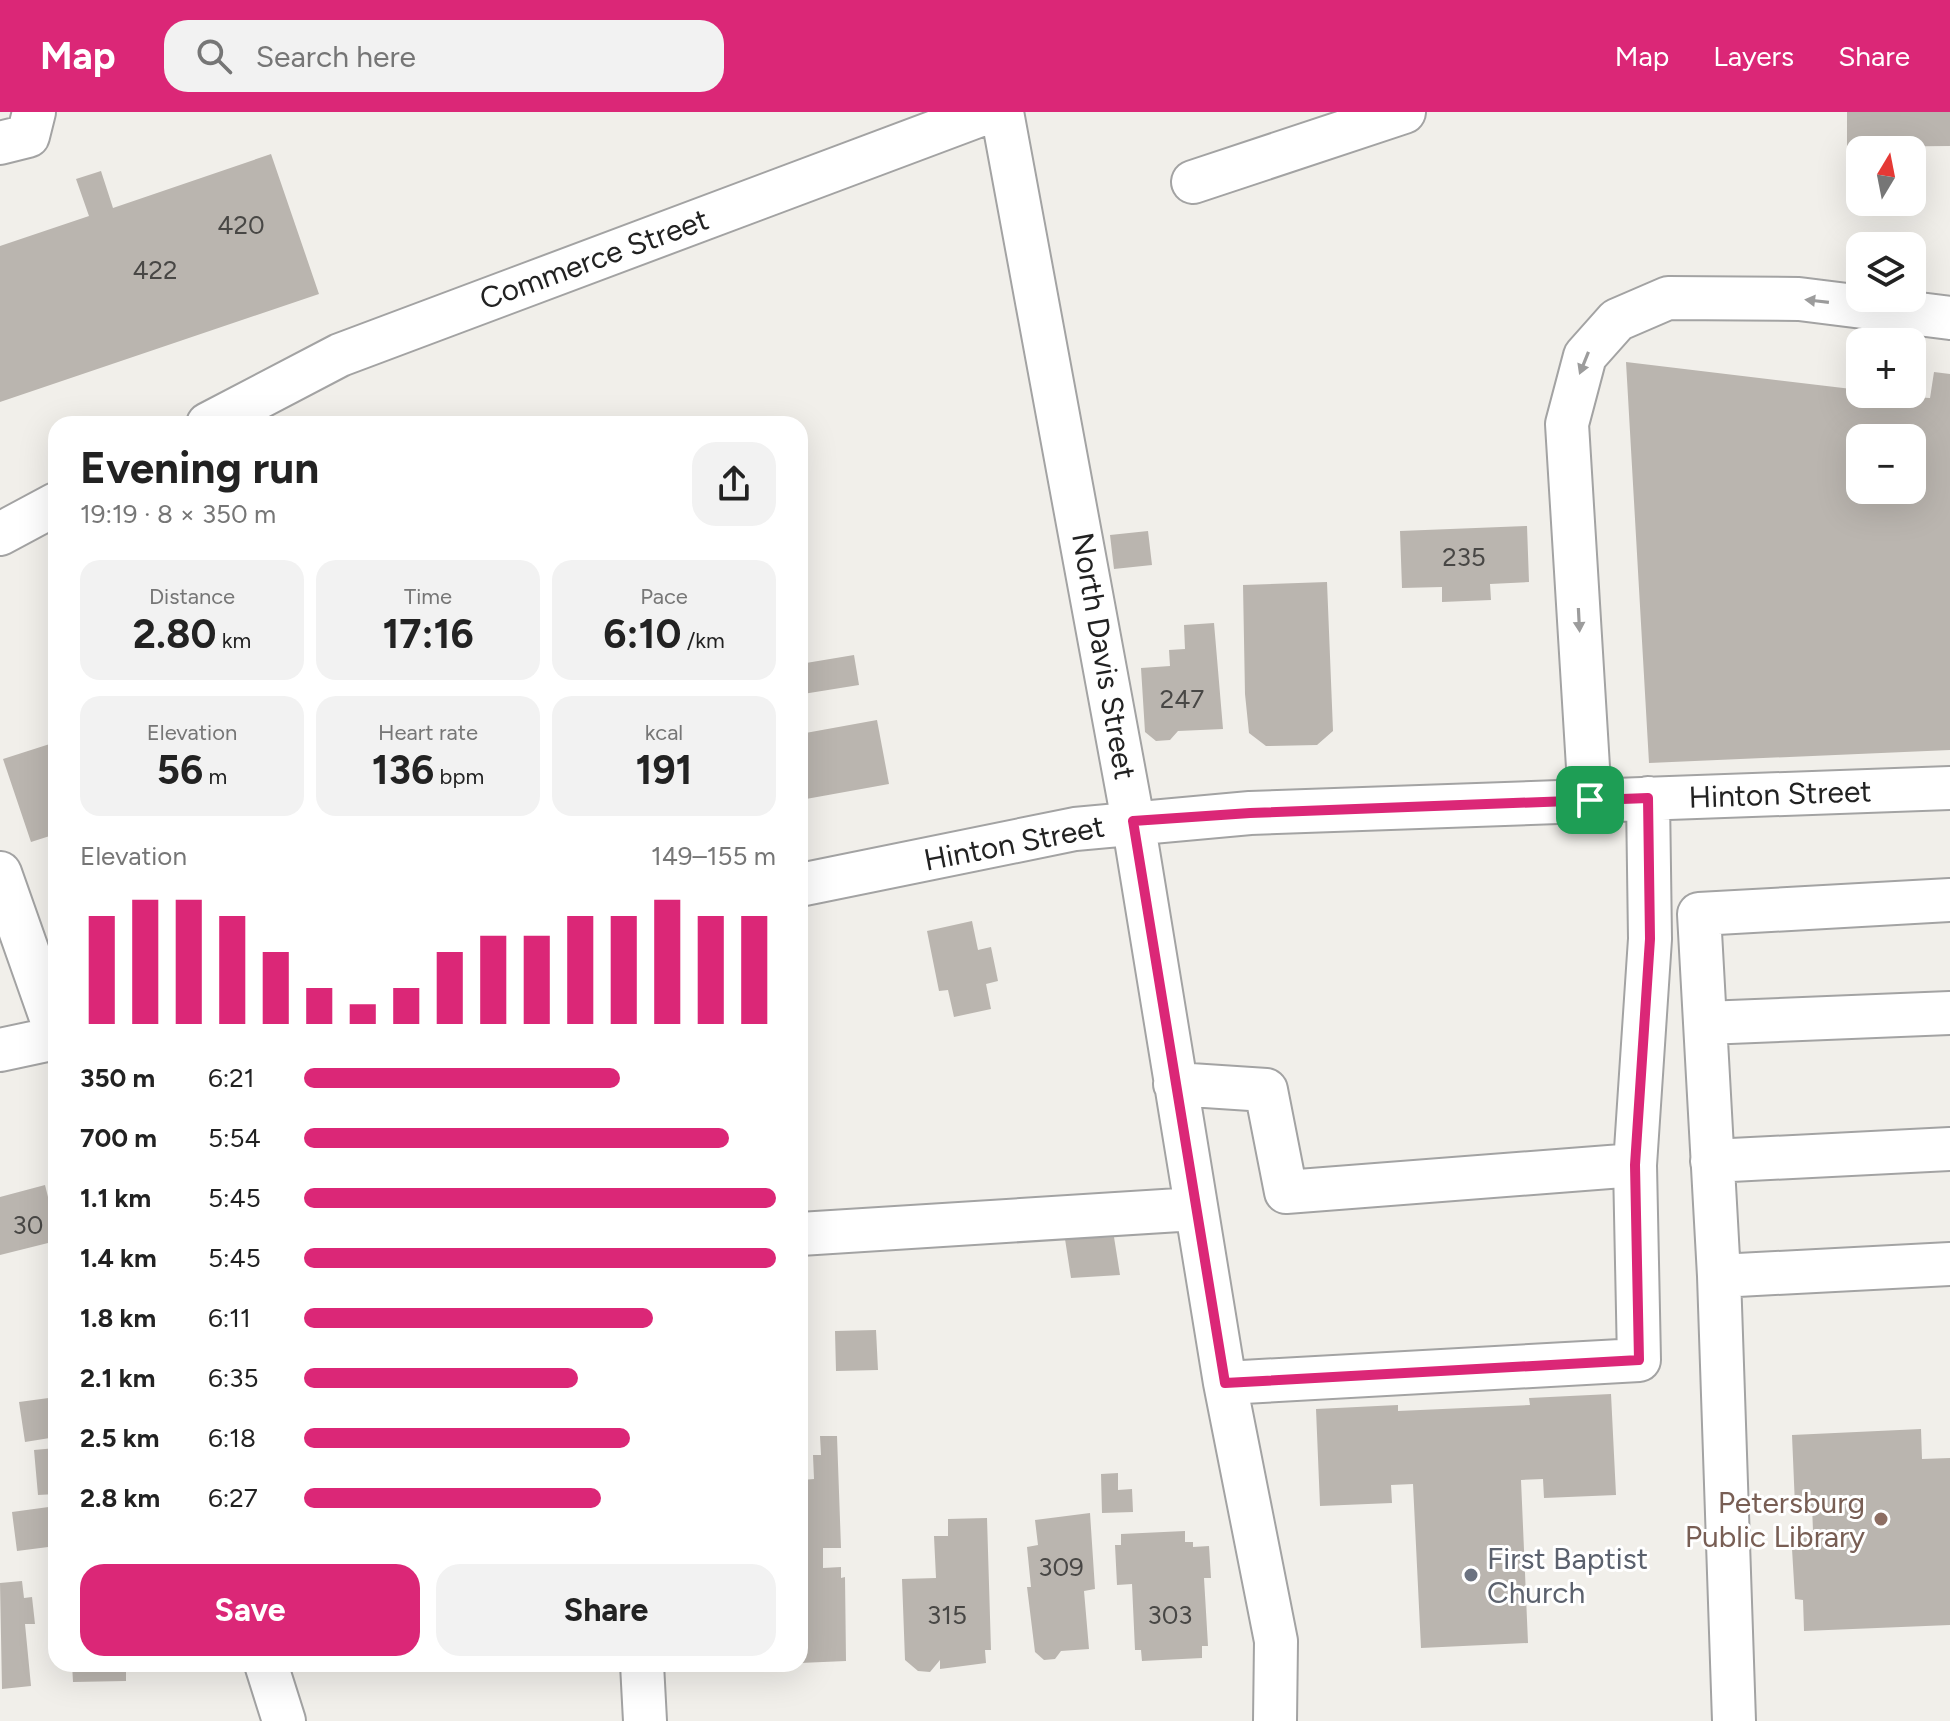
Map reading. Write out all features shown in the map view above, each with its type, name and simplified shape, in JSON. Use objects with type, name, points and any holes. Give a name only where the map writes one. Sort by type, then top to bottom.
[{"type":"street","points":[[0,143],[28,136],[34,112]]},
{"type":"street","name":"Commerce Street","points":[[223,416],[340,355],[988,112]]},
{"type":"street","name":"North Davis Street","points":[[1002,112],[1133,821],[1225,1383],[1276,1641],[1275,1721]]},
{"type":"street","points":[[1193,182],[1404,112]]},
{"type":"street","points":[[1590,800],[1567,424],[1585,356],[1617,320],[1668,298],[1799,299],[1950,318]]},
{"type":"street","points":[[0,534],[48,508]]},
{"type":"street","name":"Hinton Street","points":[[808,883],[1075,829],[1133,821],[1590,800],[1950,788]]},
{"type":"street","points":[[1225,1383],[1639,1360],[1635,1165],[1650,939],[1648,798]]},
{"type":"street","points":[[0,873],[48,1012]]},
{"type":"street","points":[[1734,1721],[1719,1276],[1699,914],[1950,900]]},
{"type":"street","points":[[1705,1023],[1950,1013]]},
{"type":"street","points":[[0,1050],[48,1037]]},
{"type":"street","points":[[1175,1084],[1266,1090],[1286,1192],[1635,1165]]},
{"type":"street","points":[[1712,1161],[1950,1149]]},
{"type":"street","points":[[808,1233],[1195,1209]]},
{"type":"street","points":[[1719,1276],[1950,1264]]},
{"type":"street","points":[[269,1672],[284,1721]]},
{"type":"street","points":[[642,1672],[645,1721]]},
{"type":"building","points":[[1847,112],[1950,112],[1950,146],[1926,146],[1926,136],[1847,136]]},
{"type":"building","points":[[271,154],[319,294],[0,402],[0,246],[89,216],[76,179],[101,171],[113,208]]},
{"type":"building","points":[[1626,362],[1846,388],[1846,408],[1926,408],[1934,372],[1950,374],[1950,750],[1649,763]]},
{"type":"building","points":[[1527,526],[1529,582],[1490,584],[1491,600],[1442,602],[1442,587],[1402,588],[1400,531]]},
{"type":"building","points":[[1148,531],[1152,565],[1114,569],[1110,535]]},
{"type":"building","points":[[1327,582],[1333,731],[1317,745],[1266,746],[1249,733],[1245,694],[1243,585]]},
{"type":"building","points":[[1214,623],[1223,729],[1178,731],[1170,740],[1156,741],[1145,732],[1141,668],[1170,666],[1169,650],[1185,649],[1184,625]]},
{"type":"building","points":[[854,655],[859,685],[808,693],[808,663]]},
{"type":"building","points":[[877,720],[889,784],[808,799],[808,733]]},
{"type":"building","points":[[48,745],[48,837],[31,842],[3,759]]},
{"type":"building","points":[[972,921],[978,950],[991,947],[998,981],[986,984],[991,1009],[954,1017],[948,990],[939,991],[927,931]]},
{"type":"building","points":[[45,1185],[48,1243],[0,1255],[0,1197]]},
{"type":"building","points":[[1114,1237],[1120,1275],[1071,1278],[1065,1239]]},
{"type":"building","points":[[876,1330],[878,1370],[836,1371],[835,1331]]},
{"type":"building","name":"First Baptist Church","points":[[1611,1394],[1616,1495],[1544,1498],[1543,1479],[1521,1480],[1528,1643],[1421,1648],[1413,1484],[1391,1485],[1392,1503],[1320,1506],[1316,1409],[1398,1405],[1398,1411],[1530,1405],[1529,1398]]},
{"type":"building","points":[[48,1398],[48,1438],[25,1442],[19,1402]]},
{"type":"building","name":"Petersburg Public Library","points":[[1921,1429],[1922,1459],[1950,1458],[1950,1625],[1804,1631],[1803,1600],[1795,1599],[1791,1532],[1813,1531],[1812,1506],[1795,1506],[1792,1435]]},
{"type":"building","points":[[820,1436],[837,1436],[841,1548],[823,1548],[823,1568],[841,1567],[841,1578],[845,1577],[846,1661],[808,1663],[808,1480],[814,1479],[813,1455],[821,1455]]},
{"type":"building","points":[[48,1449],[48,1494],[38,1495],[34,1450]]},
{"type":"building","points":[[1118,1473],[1118,1490],[1132,1489],[1133,1512],[1102,1513],[1101,1474]]},
{"type":"building","points":[[48,1507],[48,1547],[17,1551],[12,1512]]},
{"type":"building","points":[[1090,1513],[1095,1589],[1084,1591],[1089,1649],[1061,1651],[1055,1659],[1044,1660],[1035,1652],[1027,1587],[1031,1587],[1027,1547],[1038,1545],[1035,1520]]},
{"type":"building","points":[[987,1518],[991,1650],[985,1650],[986,1663],[940,1669],[940,1660],[930,1672],[918,1671],[905,1660],[902,1579],[936,1578],[934,1536],[948,1536],[948,1519]]},
{"type":"building","points":[[1185,1531],[1185,1542],[1193,1542],[1193,1547],[1209,1546],[1211,1578],[1204,1578],[1208,1646],[1202,1646],[1202,1658],[1142,1661],[1141,1650],[1135,1650],[1132,1584],[1117,1585],[1115,1545],[1121,1545],[1121,1534]]},
{"type":"building","points":[[22,1581],[24,1598],[32,1597],[35,1624],[25,1624],[31,1686],[2,1689],[0,1583]]},
{"type":"building","points":[[72,1672],[126,1672],[126,1681],[73,1682]]},
{"type":"place","name":"Petersburg Public Library","points":[[1881,1519]]},
{"type":"place","name":"First Baptist Church","points":[[1471,1575]]},
{"type":"route","points":[[1648,798],[1650,939],[1635,1165],[1639,1360],[1225,1383],[1133,821],[1250,813],[1590,800],[1648,798]]}]
